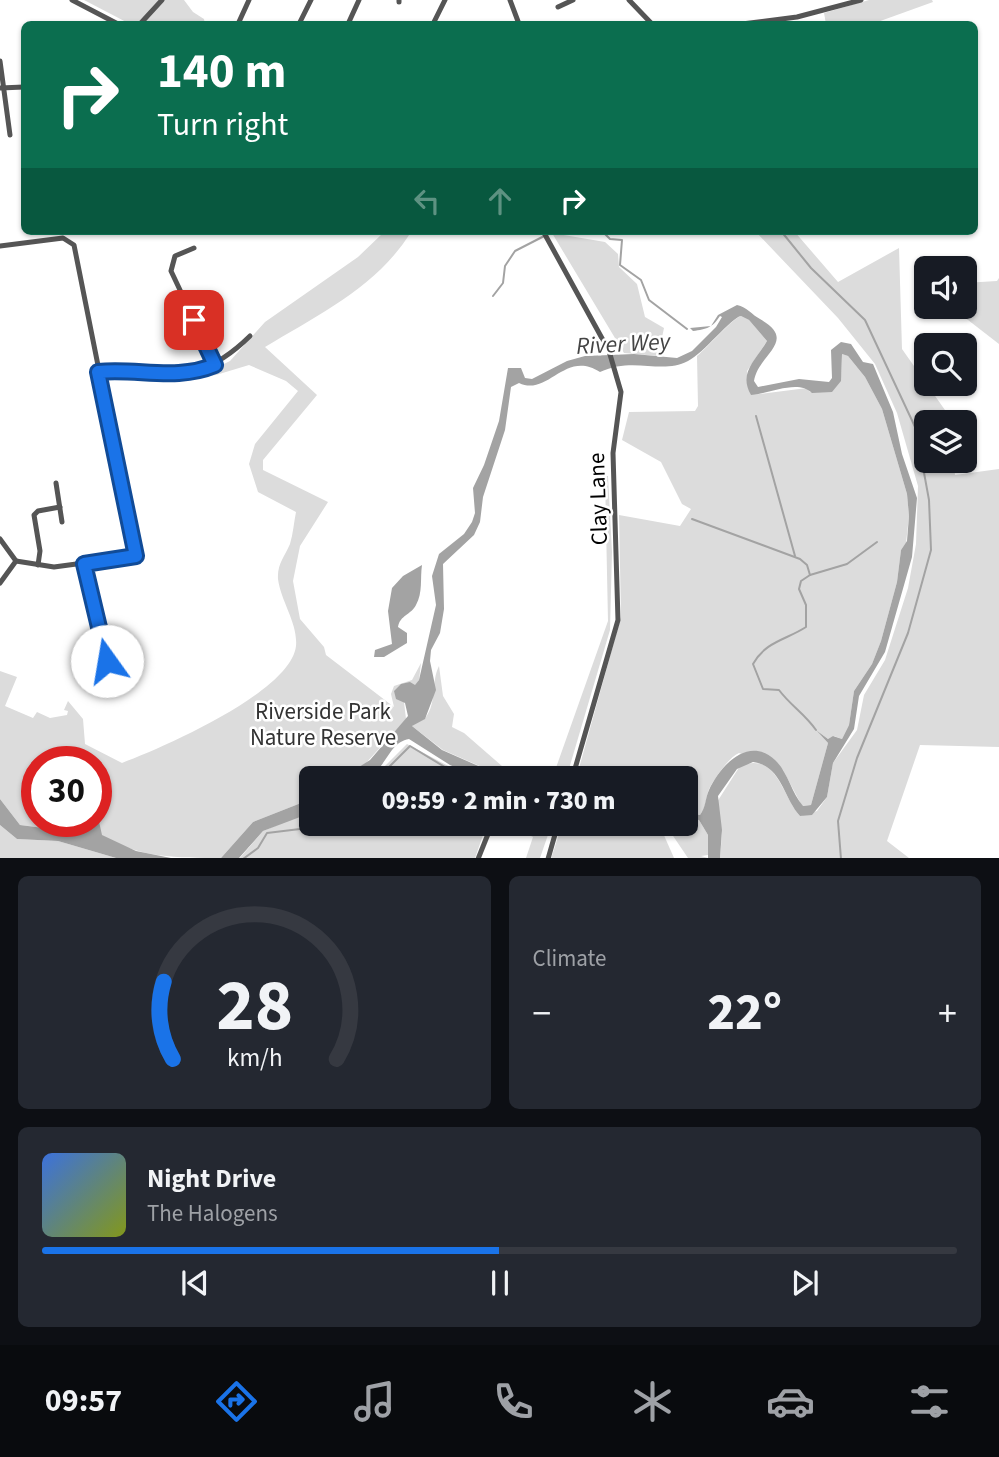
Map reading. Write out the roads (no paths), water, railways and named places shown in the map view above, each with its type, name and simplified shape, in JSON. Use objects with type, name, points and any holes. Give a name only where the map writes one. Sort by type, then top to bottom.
[{"type":"street","points":[[72,0],[112,21]]},
{"type":"street","points":[[143,21],[162,0]]},
{"type":"street","points":[[239,21],[249,0]]},
{"type":"street","points":[[300,21],[311,0]]},
{"type":"street","points":[[349,21],[359,0]]},
{"type":"street","points":[[434,21],[445,0]]},
{"type":"street","points":[[510,0],[518,21]]},
{"type":"street","points":[[558,7],[573,0]]},
{"type":"street","points":[[629,0],[649,21]]},
{"type":"street","points":[[766,21],[797,17],[861,0]]},
{"type":"street","points":[[0,61],[10,135]]},
{"type":"street","points":[[2,88],[21,87]]},
{"type":"street","name":"Clay Lane","points":[[546,235],[611,356],[621,392],[613,453],[618,620],[576,766]]},
{"type":"street","points":[[0,246],[63,239],[74,245],[136,556],[84,564],[38,565],[16,561],[0,539]]},
{"type":"street","points":[[194,248],[175,256],[171,271],[215,365]]},
{"type":"street","points":[[98,372],[123,370],[183,374],[215,365],[250,336]]},
{"type":"street","points":[[56,483],[62,522]]},
{"type":"street","points":[[38,565],[40,551],[34,515],[38,511],[60,507]]},
{"type":"street","points":[[0,583],[16,561]]},
{"type":"street","points":[[84,564],[107,661]]},
{"type":"street","points":[[478,858],[487,836]]},
{"type":"street","points":[[548,858],[555,836]]},
{"type":"waterway","points":[[493,296],[503,283],[505,266],[515,251],[546,235]]},
{"type":"waterway","name":"River Wey","points":[[606,235],[610,239],[622,240],[620,265],[641,280],[649,300],[687,329]]},
{"type":"waterway","points":[[784,235],[811,268],[865,320],[916,429],[929,500],[931,550],[908,633],[857,758],[838,821],[841,858]]},
{"type":"waterway","points":[[756,416],[795,556]]},
{"type":"waterway","points":[[692,519],[800,559],[807,565],[810,575]]},
{"type":"waterway","points":[[816,730],[779,690],[763,689],[753,664],[764,650],[806,627],[806,605],[799,589],[801,581],[810,575],[847,564],[877,542]]},
{"type":"waterway","points":[[390,766],[410,746],[443,766]]},
{"type":"waterway","points":[[244,858],[258,848],[267,833],[299,829]]},
{"type":"park label","name":"Riverside Park Nature Reserve","points":[[323,724]]}]
